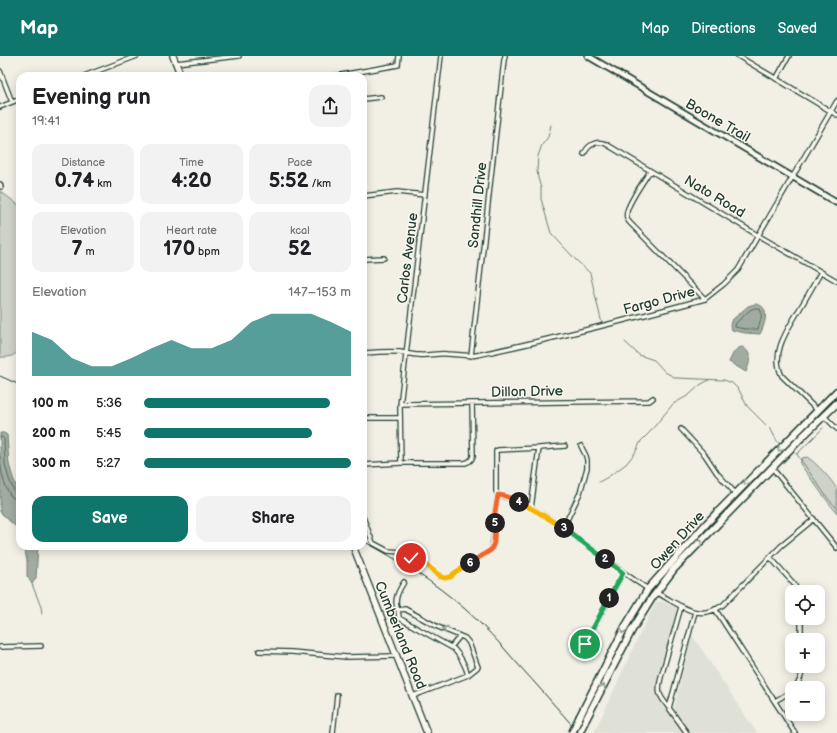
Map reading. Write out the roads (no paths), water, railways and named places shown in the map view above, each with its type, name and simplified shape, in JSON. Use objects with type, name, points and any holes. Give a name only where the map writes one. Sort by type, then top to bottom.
[{"type":"highway","name":"Owen Drive","points":[[572,733],[625,627],[648,589],[707,523],[837,392]]},
{"type":"highway","points":[[824,416],[824,410],[837,397]]},
{"type":"highway","name":"Owen Drive","points":[[579,733],[633,629],[674,569],[837,403]]},
{"type":"highway","points":[[794,446],[794,442],[815,421],[818,416],[818,411]]},
{"type":"highway","points":[[657,593],[657,586],[676,563],[676,558]]},
{"type":"highway","points":[[633,629],[634,621],[651,593],[648,589]]},
{"type":"main road","points":[[173,56],[179,72]]},
{"type":"main road","name":"Cumberland Road","points":[[355,550],[427,733]]},
{"type":"street","points":[[94,72],[136,56]]},
{"type":"street","points":[[176,63],[239,56]]},
{"type":"street","points":[[358,72],[398,65],[399,56]]},
{"type":"street","name":"Carlos Avenue","points":[[401,464],[400,404],[441,56]]},
{"type":"street","name":"Sandhill Drive","points":[[472,356],[505,56]]},
{"type":"street","name":"Boone Trail","points":[[588,56],[837,202]]},
{"type":"street","points":[[738,56],[837,115]]},
{"type":"street","points":[[776,78],[789,56]]},
{"type":"street","points":[[0,71],[12,102]]},
{"type":"street","points":[[367,99],[381,97]]},
{"type":"street","points":[[0,107],[16,100]]},
{"type":"street","name":"Fargo Drive","points":[[367,352],[379,351],[402,352],[424,356],[439,353],[472,356],[534,343],[705,299],[724,284],[738,270],[837,101]]},
{"type":"street","name":"Nato Road","points":[[584,154],[587,148],[593,143],[603,143],[837,281]]},
{"type":"street","points":[[650,170],[628,207],[626,215],[628,220],[635,229],[705,299]]},
{"type":"street","points":[[367,196],[396,192],[425,195]]},
{"type":"street","points":[[367,260],[384,258]]},
{"type":"street","points":[[818,411],[784,378],[780,371],[778,361],[780,347],[785,334],[821,272]]},
{"type":"street","name":"Dillon Drive","points":[[400,404],[649,401],[653,398]]},
{"type":"street","points":[[367,465],[465,463],[470,461],[473,456],[472,403]]},
{"type":"street","points":[[824,416],[837,429]]},
{"type":"street","points":[[367,418],[400,418]]},
{"type":"street","points":[[682,429],[736,494]]},
{"type":"street","points":[[367,527],[373,543],[388,551],[401,552],[427,566],[441,577],[451,577],[454,573],[491,550],[494,543],[495,512],[498,495],[496,490],[496,451],[565,446]]},
{"type":"street","points":[[563,528],[580,493],[586,468],[587,460],[581,446]]},
{"type":"street","points":[[531,508],[538,448]]},
{"type":"street","points":[[772,469],[837,548]]},
{"type":"street","points":[[498,495],[505,496],[550,519],[623,573],[648,589]]},
{"type":"street","points":[[657,593],[695,612],[706,612],[715,609],[723,605],[792,536],[814,519]]},
{"type":"street","points":[[770,557],[794,585]]},
{"type":"street","points":[[585,644],[623,573]]},
{"type":"street","points":[[404,582],[396,600],[399,618],[451,647],[460,656],[465,664],[468,675]]},
{"type":"street","points":[[681,606],[659,687],[661,697],[687,733]]},
{"type":"street","points":[[398,610],[405,609],[465,638],[469,643],[478,667],[468,675],[413,696]]},
{"type":"street","points":[[715,609],[795,733]]},
{"type":"street","points":[[669,708],[695,612]]},
{"type":"street","points":[[451,647],[460,636]]},
{"type":"street","points":[[0,647],[40,646]]},
{"type":"street","points":[[259,651],[292,652],[346,657],[396,656]]},
{"type":"street","points":[[334,733],[337,695]]},
{"type":"street","points":[[775,701],[785,695]]},
{"type":"water","points":[[755,304],[763,307],[766,315],[760,334],[732,330],[730,326],[731,321],[748,306]]},
{"type":"water","points":[[742,347],[748,352],[750,358],[746,372],[729,362],[735,351]]},
{"type":"water","points":[[0,433],[4,433],[7,435],[9,464],[16,485],[16,527],[0,512]]},
{"type":"water","points":[[25,550],[38,550],[36,578],[32,584],[27,576],[27,561]]},
{"type":"waterway","points":[[551,125],[548,137],[542,145],[538,156],[537,171],[541,188],[541,199],[551,233],[590,273],[602,324]]},
{"type":"waterway","points":[[625,342],[639,355],[654,360],[665,372],[676,378],[724,380],[732,383],[739,390],[747,406],[771,430],[780,444]]},
{"type":"waterway","points":[[599,482],[626,464],[635,453],[641,441],[673,404],[689,395],[700,385],[709,380]]},
{"type":"waterway","points":[[797,454],[823,428]]},
{"type":"waterway","points":[[796,453],[829,500],[837,508]]},
{"type":"waterway","points":[[32,584],[41,607],[42,614]]},
{"type":"railway","points":[[0,376],[16,383]]},
{"type":"railway","points":[[367,543],[416,572],[465,609],[498,641],[579,733]]}]
